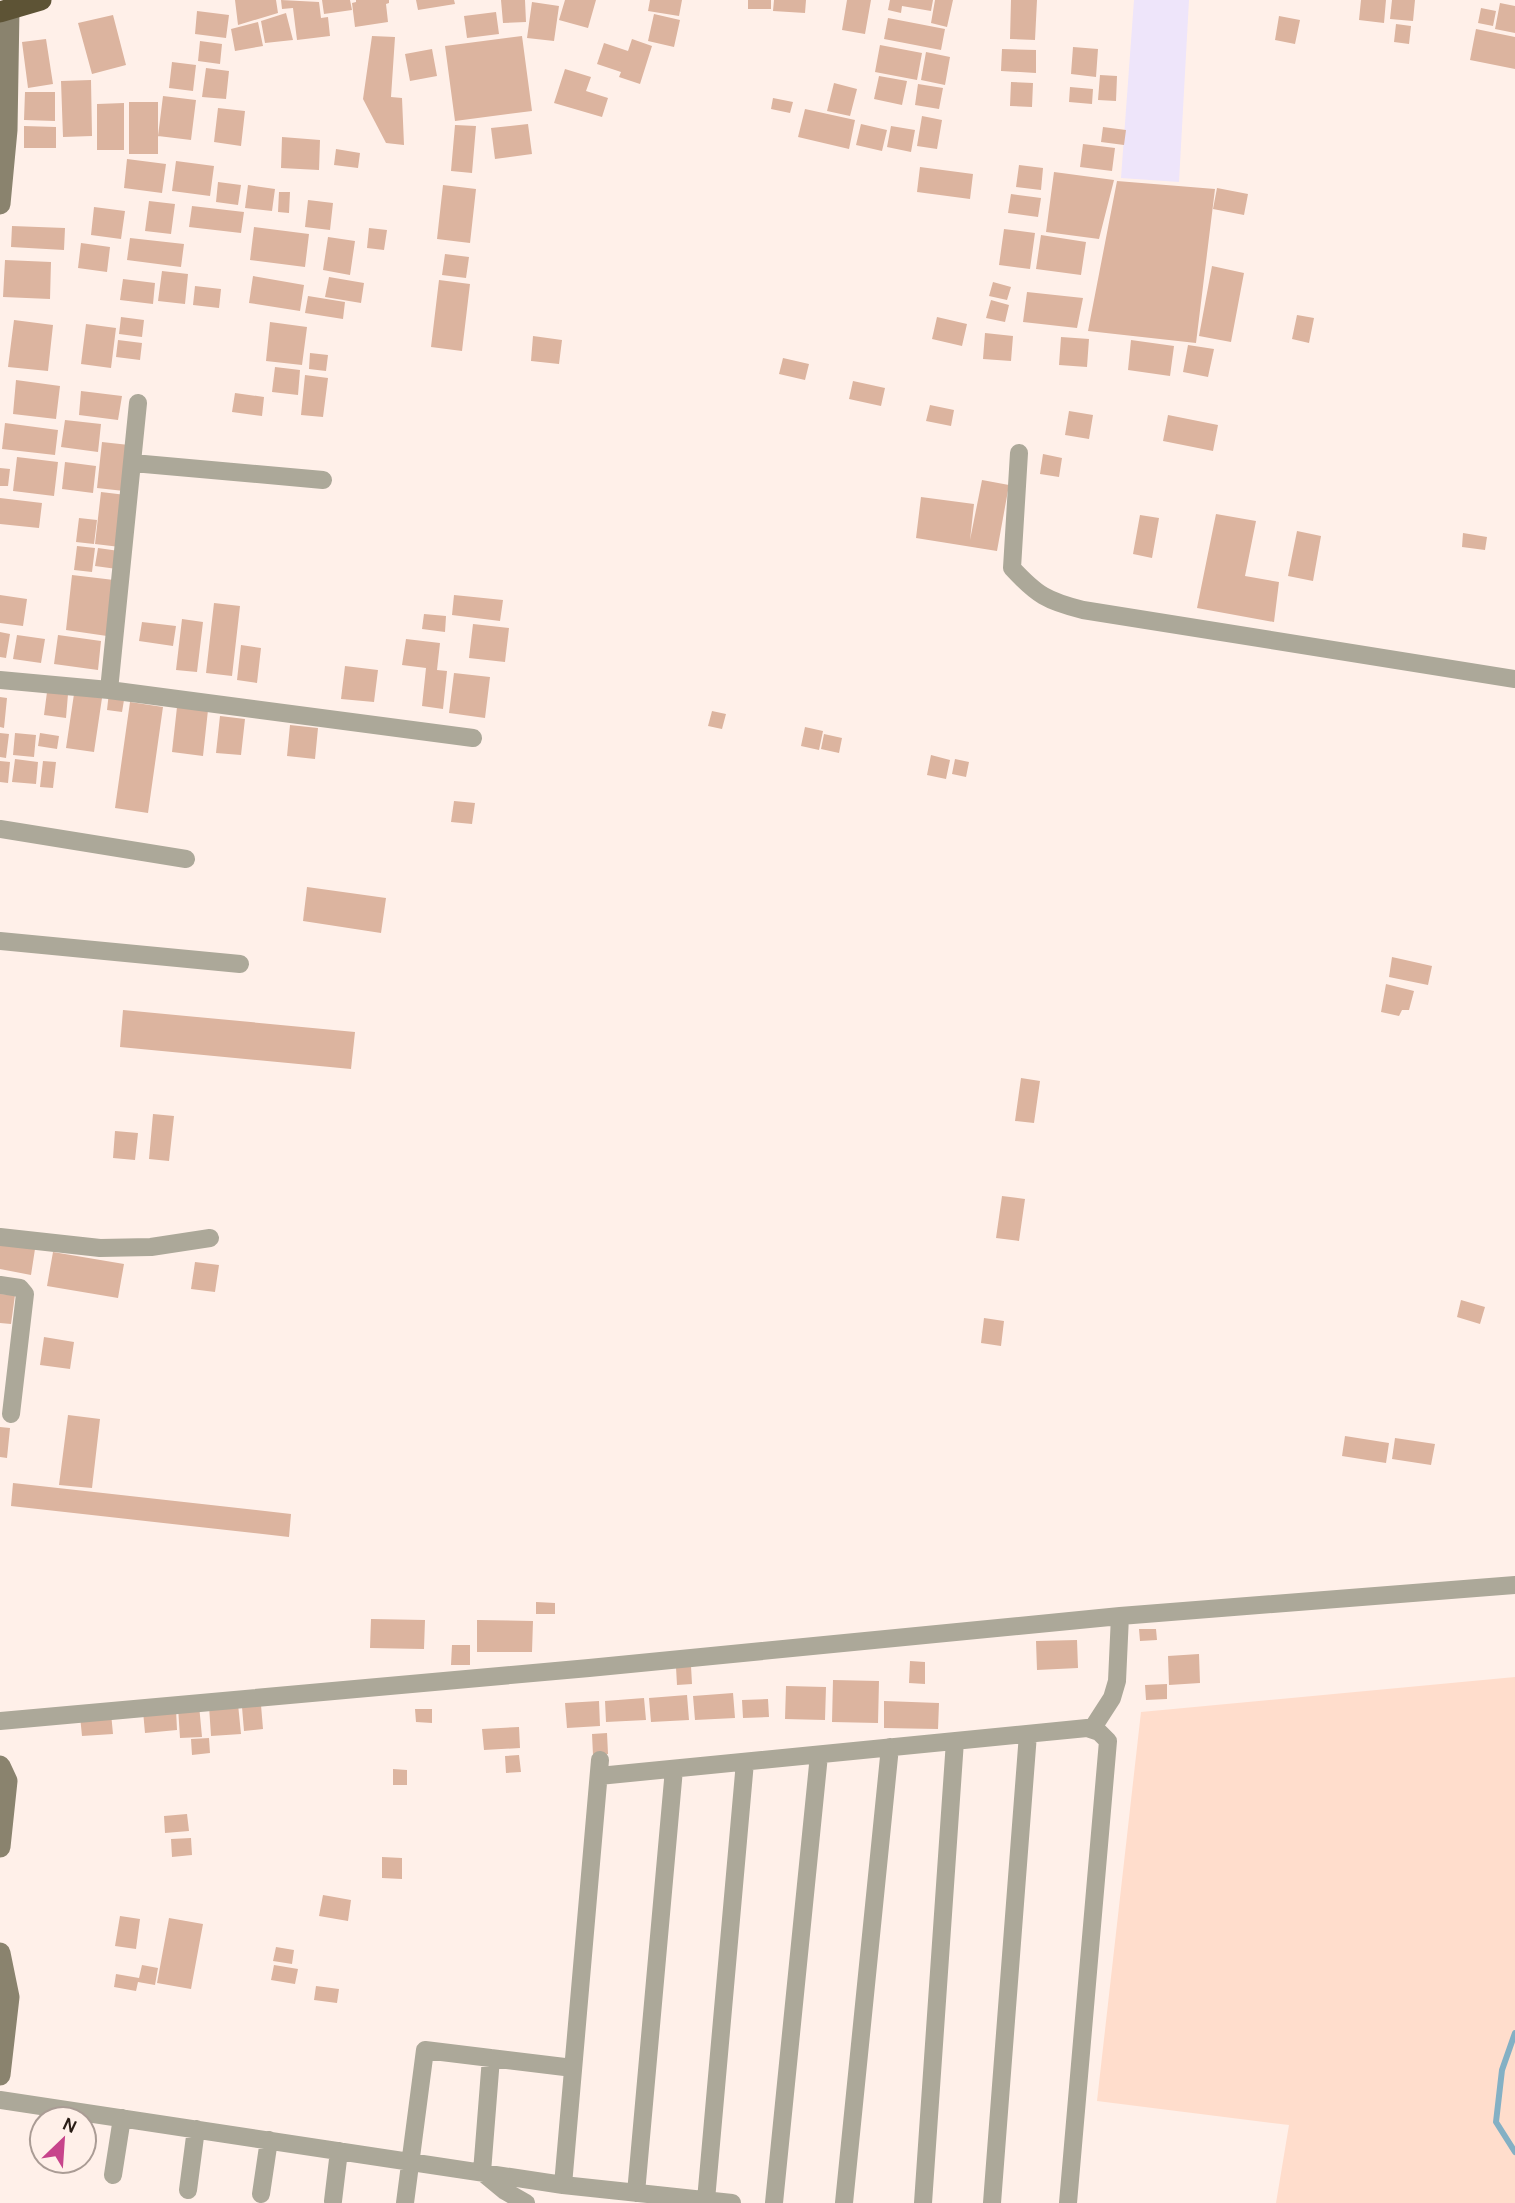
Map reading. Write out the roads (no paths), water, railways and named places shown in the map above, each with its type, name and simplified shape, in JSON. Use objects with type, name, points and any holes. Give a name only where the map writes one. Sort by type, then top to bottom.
[{"type":"highway","points":[[5,10],[41,0]]},
{"type":"street","points":[[0,204],[7,130],[5,10]]},
{"type":"street","points":[[109,690],[138,403]]},
{"type":"street","points":[[1019,453],[1012,568],[1030,588],[1052,603],[1515,679]]},
{"type":"street","points":[[133,463],[323,480]]},
{"type":"street","points":[[0,680],[109,690],[473,738]]},
{"type":"street","points":[[0,829],[186,859]]},
{"type":"street","points":[[0,941],[240,964]]},
{"type":"street","points":[[0,1237],[100,1248],[151,1247],[210,1238]]},
{"type":"street","points":[[0,1285],[20,1288],[25,1294],[11,1414]]},
{"type":"street","points":[[0,1721],[643,1663],[1120,1616],[1515,1585]]},
{"type":"street","points":[[1092,1729],[1112,1698],[1118,1681],[1120,1616]]},
{"type":"street","points":[[563,2185],[600,1768],[674,1769],[1087,1728],[1099,1732],[1108,1741],[1068,2203]]},
{"type":"street","points":[[992,2203],[1028,1734]]},
{"type":"street","points":[[923,2203],[955,1741]]},
{"type":"street","points":[[844,2203],[890,1747]]},
{"type":"street","points":[[774,2203],[819,1755]]},
{"type":"street","points":[[706,2200],[745,1762]]},
{"type":"street","points":[[0,1766],[7,1781],[0,1847]]},
{"type":"street","points":[[636,2193],[674,1769]]},
{"type":"street","points":[[0,1953],[9,1997],[0,2075]]},
{"type":"street","points":[[405,2203],[425,2050],[573,2068]]},
{"type":"street","points":[[482,2172],[491,2058]]},
{"type":"street","points":[[0,2100],[563,2185],[732,2203]]},
{"type":"street","points":[[113,2175],[121,2118]]},
{"type":"street","points":[[188,2190],[196,2129]]},
{"type":"street","points":[[261,2194],[269,2140]]},
{"type":"street","points":[[333,2202],[339,2151]]},
{"type":"street","points":[[482,2172],[526,2203]]},
{"type":"waterway","points":[[1515,2033],[1502,2070],[1496,2122],[1515,2152]]}]
